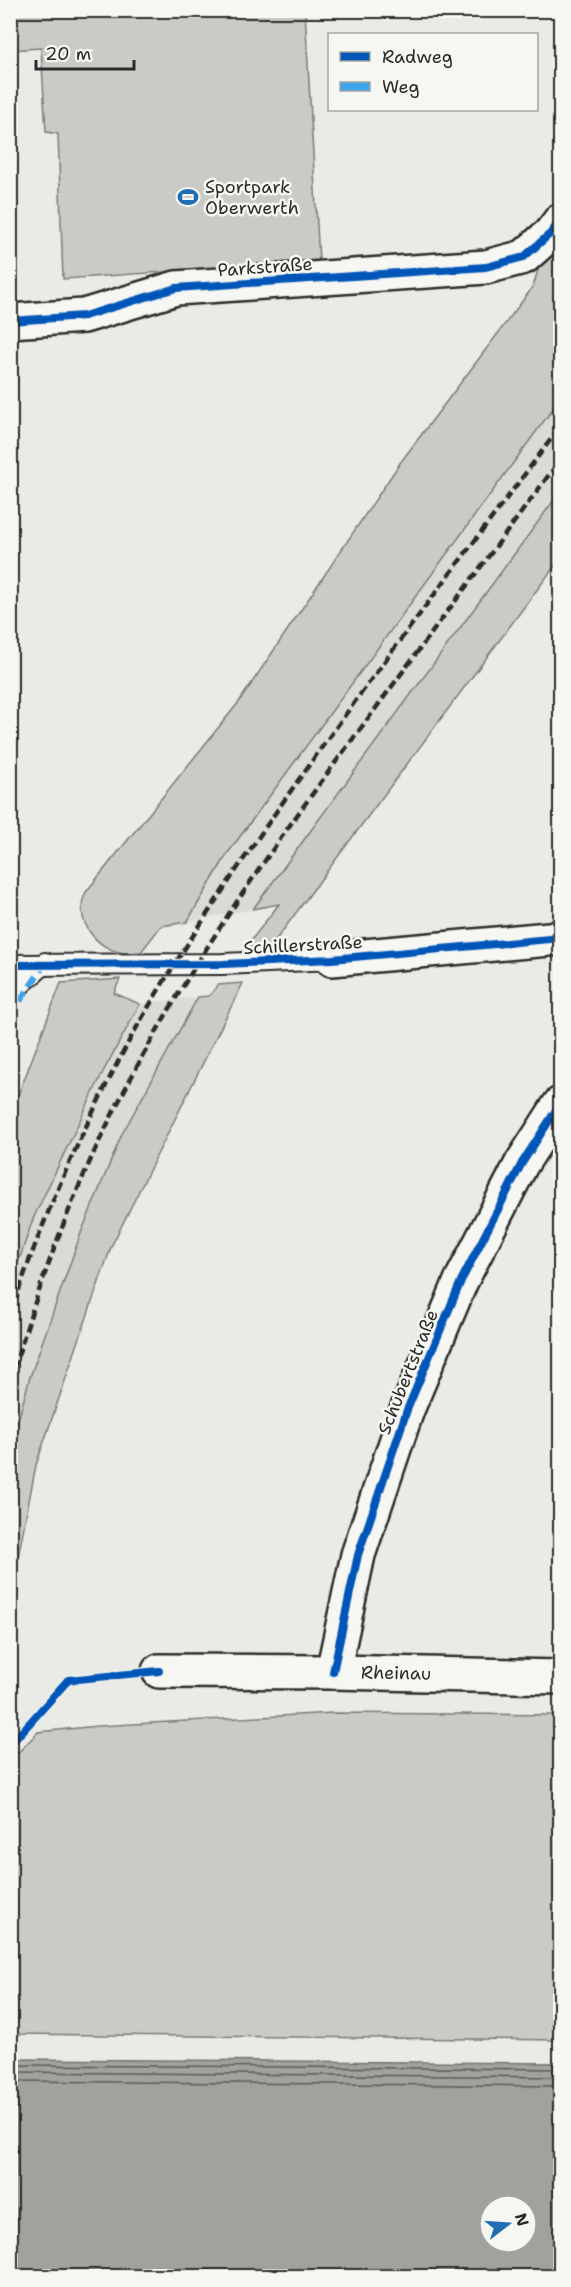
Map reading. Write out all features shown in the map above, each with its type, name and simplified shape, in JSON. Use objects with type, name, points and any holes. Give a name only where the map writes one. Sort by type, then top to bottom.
[{"type":"street","name":"Parkstraße","points":[[10,321],[84,316],[176,288],[486,267],[524,257],[561,221]]},
{"type":"street","name":"Schillerstraße","points":[[332,959],[561,938]]},
{"type":"street","name":"Schubertstraße","points":[[333,1672],[358,1555],[407,1410],[461,1281],[522,1163],[561,1104]]},
{"type":"street","name":"Rheinau","points":[[159,1671],[561,1677]]},
{"type":"lane","name":"Schillerstraße","points":[[10,965],[45,963],[126,965],[332,959]]},
{"type":"lane","points":[[10,993],[45,963]]},
{"type":"shaded area","name":"Sportpark Oberwerth","points":[[11,10],[305,11],[319,261],[63,279],[58,134],[46,132],[41,48],[11,50]]},
{"type":"shaded area","points":[[560,236],[560,399],[228,853],[187,922],[161,926],[141,952],[127,953],[106,947],[90,932],[85,923],[82,913],[86,892],[239,702],[400,463],[533,287],[540,263]]},
{"type":"shaded area","points":[[560,399],[560,492],[253,909],[187,922],[228,853]]},
{"type":"shaded area","points":[[560,492],[560,559],[272,945],[246,947],[279,904],[253,909]]},
{"type":"shaded area","points":[[120,979],[114,993],[140,1004],[103,1072],[33,1219],[11,1284],[11,1114],[61,983]]},
{"type":"shaded area","points":[[243,983],[111,1247],[36,1465],[11,1593],[11,1445],[30,1377],[81,1233],[122,1134],[198,997],[209,996],[218,985]]},
{"type":"shaded area","points":[[198,997],[122,1134],[81,1233],[30,1377],[11,1445],[11,1284],[33,1219],[103,1072],[140,1004]]},
{"type":"shaded area","points":[[333,1713],[560,1715],[560,2040],[11,2034],[11,1760],[38,1732],[98,1726]]},
{"type":"water","points":[[11,2059],[560,2063],[560,2276],[11,2276]]},
{"type":"railway","points":[[10,1316],[33,1250],[74,1153],[120,1058],[160,988],[233,875],[312,761],[560,427]]},
{"type":"railway","points":[[10,1382],[43,1279],[97,1145],[141,1059],[202,955],[304,805],[560,460]]},
{"type":"marked path","points":[[10,1016],[45,964]]},
{"type":"cycle path","points":[[10,321],[84,316],[176,288],[486,267],[524,257],[551,233],[560,221]]},
{"type":"cycle path","points":[[10,965],[223,964],[332,959],[560,938]]},
{"type":"cycle path","points":[[333,1672],[358,1555],[407,1410],[461,1281],[522,1163],[560,1104]]},
{"type":"cycle path","points":[[10,1745],[68,1680],[159,1671]]},
{"type":"place","name":"Sportpark Oberwerth","points":[[188,197]]}]
